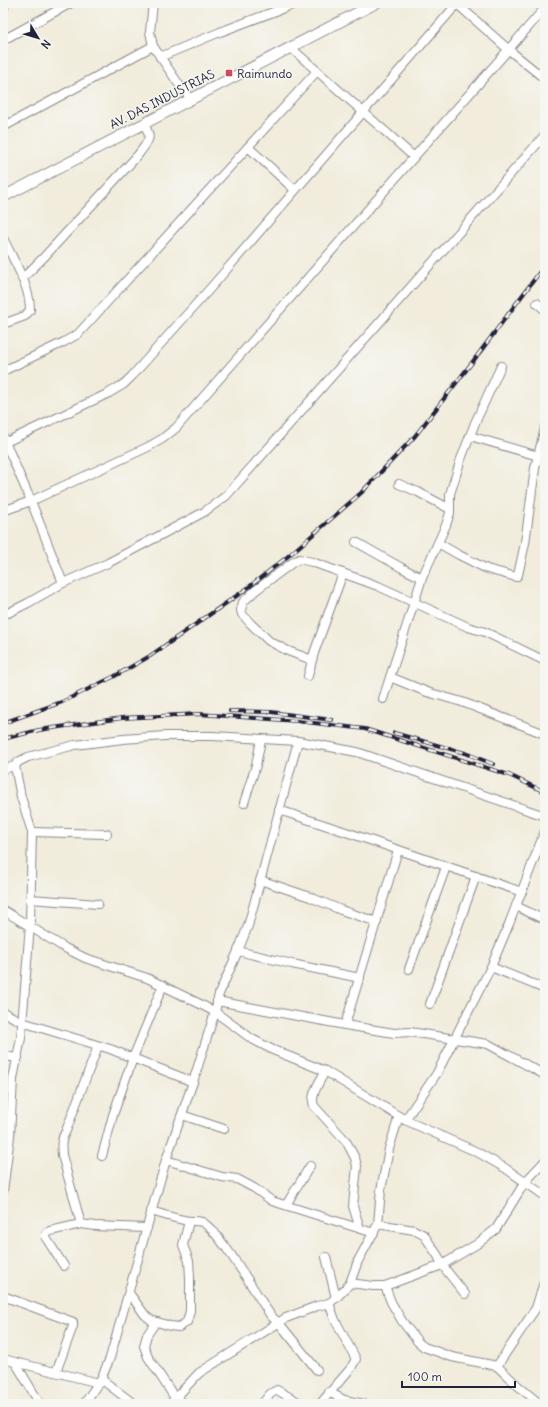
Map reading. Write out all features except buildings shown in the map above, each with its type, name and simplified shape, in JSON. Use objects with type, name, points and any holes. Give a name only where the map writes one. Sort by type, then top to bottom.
[{"type":"main road","name":"AV. DAS INDUSTRIAS","points":[[3,196],[376,3]]},
{"type":"street","points":[[3,11],[5,3]]},
{"type":"street","points":[[3,40],[70,3]]},
{"type":"street","points":[[153,3],[150,32],[153,46],[182,89],[192,99]]},
{"type":"street","points":[[160,57],[220,32],[297,3]]},
{"type":"street","points":[[63,583],[5,440],[109,393],[124,384],[153,354],[457,4],[509,50],[545,79]]},
{"type":"street","points":[[3,511],[31,501],[148,447],[162,439],[176,428],[545,8]]},
{"type":"street","points":[[3,127],[153,46]]},
{"type":"street","points":[[290,47],[414,157]]},
{"type":"street","points":[[3,371],[78,334],[317,71]]},
{"type":"street","points":[[22,279],[138,155],[148,141],[149,133],[144,124]]},
{"type":"street","points":[[3,613],[8,613],[63,583],[108,563],[204,512],[226,496],[545,135]]},
{"type":"street","points":[[248,147],[295,190]]},
{"type":"street","points":[[3,238],[22,279],[30,301],[30,310],[25,316],[3,324]]},
{"type":"street","points":[[537,303],[545,310]]},
{"type":"street","points":[[383,699],[422,578],[450,513],[450,494],[461,459],[475,423],[501,366]]},
{"type":"street","points":[[438,543],[487,569],[516,577],[518,575],[542,457],[545,428]]},
{"type":"street","points":[[470,436],[542,457]]},
{"type":"street","points":[[399,484],[450,509]]},
{"type":"street","points":[[356,542],[422,578]]},
{"type":"street","points":[[312,660],[288,651],[269,641],[242,614],[242,604],[256,590],[292,563],[299,560],[312,562],[378,586],[468,627],[485,632],[545,661]]},
{"type":"street","points":[[308,676],[312,660],[343,573]]},
{"type":"street","points":[[390,677],[427,692],[462,702],[545,734]]},
{"type":"street","points":[[3,769],[15,766],[18,762],[28,757],[75,745],[123,739],[165,736],[212,736],[298,741],[357,752],[545,816]]},
{"type":"street","points":[[244,803],[256,765],[261,740]]},
{"type":"street","points":[[84,1404],[100,1381],[110,1358],[166,1160],[193,1082],[215,1012],[217,1001],[248,926],[298,741]]},
{"type":"street","points":[[3,1191],[10,1136],[13,1079],[18,1058],[22,1022],[30,925],[32,832],[21,798],[15,766]]},
{"type":"street","points":[[279,810],[522,892]]},
{"type":"street","points":[[172,1401],[199,1373],[296,1313],[329,1303],[336,1298],[350,1283],[358,1261],[378,1224],[381,1190],[389,1149],[402,1118],[437,1073],[491,967],[545,831]]},
{"type":"street","points":[[32,832],[107,834]]},
{"type":"street","points":[[345,1025],[398,850]]},
{"type":"street","points":[[409,969],[446,867]]},
{"type":"street","points":[[430,1004],[476,876]]},
{"type":"street","points":[[260,880],[377,922]]},
{"type":"street","points":[[30,900],[98,904]]},
{"type":"street","points":[[516,906],[545,920]]},
{"type":"street","points":[[3,910],[30,925],[65,948],[85,958],[147,978],[215,1012],[252,1039],[273,1050],[325,1071],[402,1118],[477,1152],[545,1196]]},
{"type":"street","points":[[238,952],[360,978]]},
{"type":"street","points":[[491,967],[545,989]]},
{"type":"street","points":[[102,1156],[113,1115],[133,1058],[163,985]]},
{"type":"street","points":[[217,1001],[345,1025],[394,1032],[410,1032],[488,1044],[545,1075]]},
{"type":"street","points":[[3,1012],[22,1022],[133,1058],[193,1082]]},
{"type":"street","points":[[81,1224],[62,1155],[61,1144],[98,1046]]},
{"type":"street","points":[[3,1056],[18,1058]]},
{"type":"street","points":[[325,1071],[316,1090],[313,1102],[314,1106],[346,1141],[355,1158],[357,1166],[353,1206],[360,1229]]},
{"type":"street","points":[[182,1115],[224,1129]]},
{"type":"street","points":[[166,1160],[222,1177],[238,1180],[246,1183],[272,1201],[374,1233]]},
{"type":"street","points":[[350,1283],[385,1286],[442,1265],[477,1244],[496,1229],[525,1182],[545,1161]]},
{"type":"street","points":[[286,1205],[310,1166]]},
{"type":"street","points":[[151,1212],[189,1221],[195,1220],[203,1223],[209,1228],[271,1316],[279,1323],[317,1370]]},
{"type":"street","points":[[129,1293],[145,1315],[151,1320],[179,1327],[187,1322],[190,1316],[190,1277],[189,1261],[183,1245],[189,1221]]},
{"type":"street","points":[[64,1266],[46,1238],[46,1234],[50,1231],[81,1224],[147,1228]]},
{"type":"street","points":[[378,1224],[419,1231],[424,1235],[442,1265],[464,1294]]},
{"type":"street","points":[[326,1258],[336,1298]]},
{"type":"street","points":[[497,1366],[536,1308],[545,1279]]},
{"type":"street","points":[[385,1286],[402,1321],[418,1342],[424,1347],[452,1357],[497,1366],[540,1404]]},
{"type":"street","points":[[3,1296],[73,1322],[73,1326],[56,1372]]},
{"type":"street","points":[[320,1404],[351,1368],[356,1359],[329,1303]]},
{"type":"street","points":[[536,1308],[545,1308]]},
{"type":"street","points":[[156,1322],[147,1335],[144,1346],[172,1401],[184,1404]]},
{"type":"street","points":[[3,1359],[100,1381],[134,1404]]},
{"type":"street","points":[[15,1362],[40,1404]]},
{"type":"street","points":[[262,1404],[270,1394],[277,1390],[302,1404]]},
{"type":"street","points":[[329,1392],[344,1400],[364,1404]]},
{"type":"railway","points":[[3,723],[62,702],[115,676],[150,656],[245,590],[287,557],[361,493],[415,436],[545,265]]},
{"type":"railway","points":[[230,711],[271,712],[332,720]]},
{"type":"railway","points":[[3,739],[39,730],[122,718],[199,714],[297,721],[365,729],[509,775],[545,792]]},
{"type":"railway","points":[[394,733],[465,753],[493,764]]},
{"type":"place","name":"Raimundo","points":[[229,73]]}]
